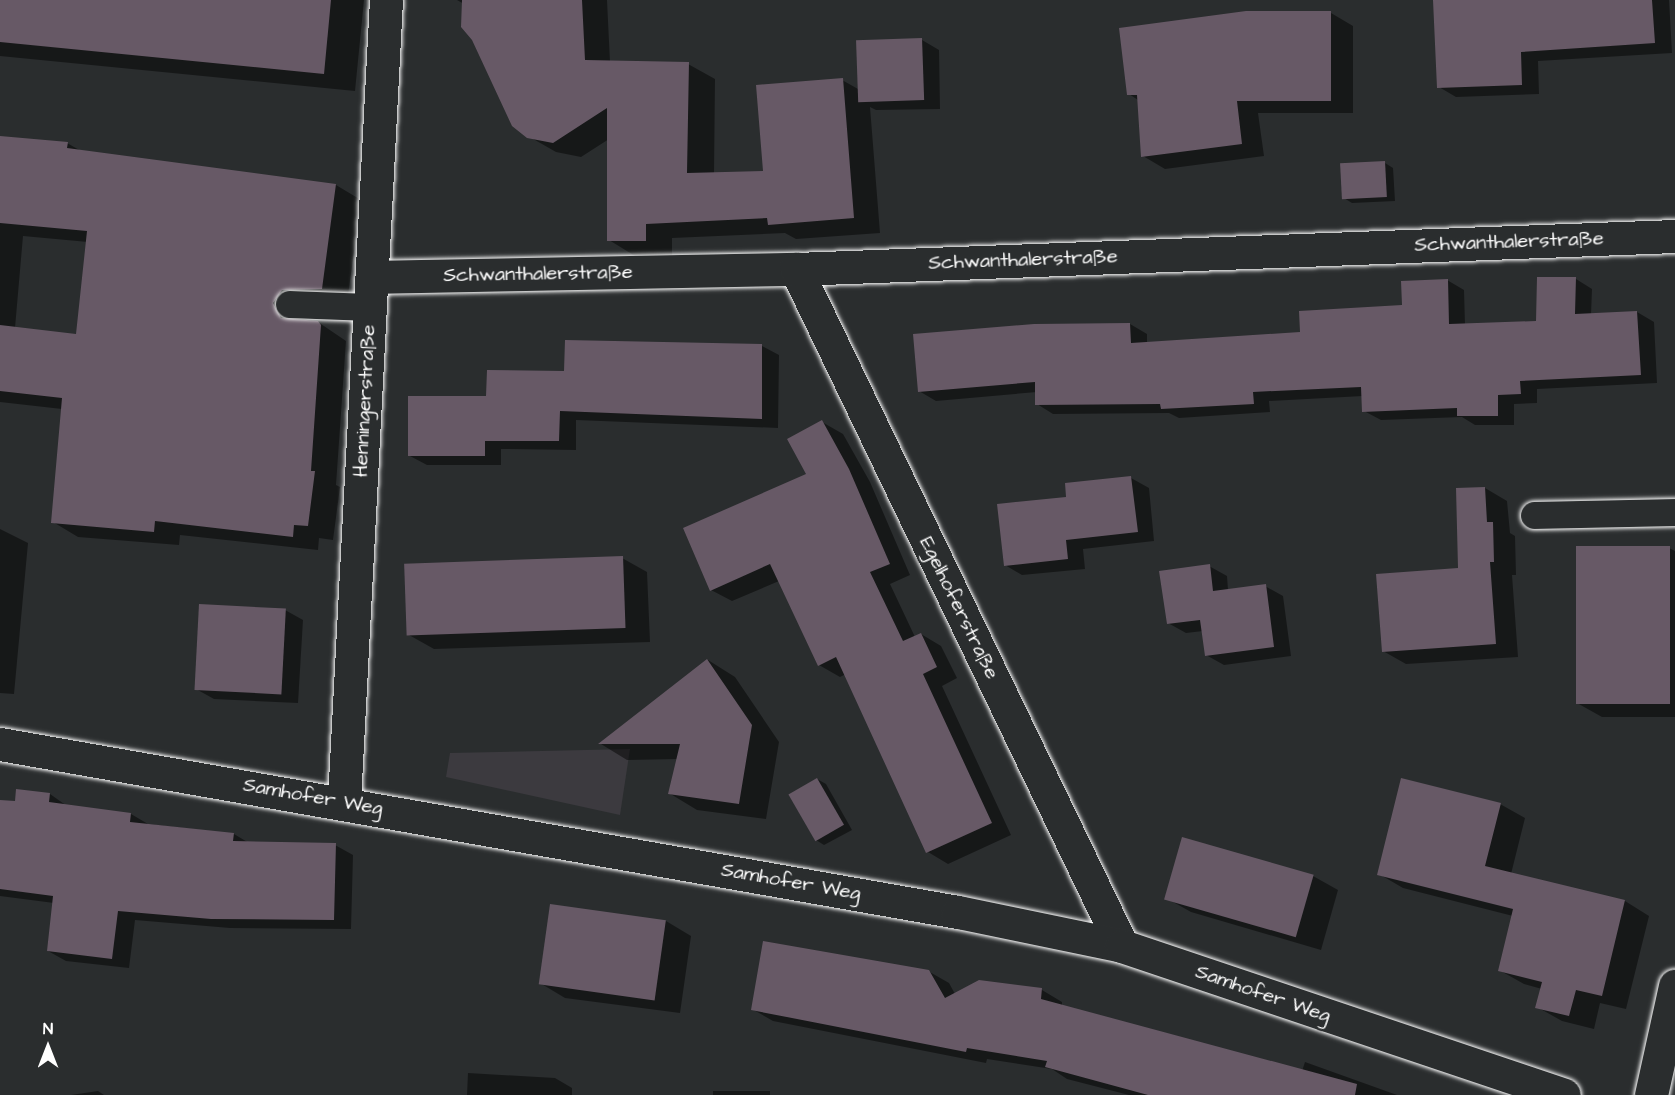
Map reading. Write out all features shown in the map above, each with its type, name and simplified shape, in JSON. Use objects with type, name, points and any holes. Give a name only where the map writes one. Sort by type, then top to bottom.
[{"type":"street","name":"Henningerstraße","points":[[344,801],[386,0]]},
{"type":"street","name":"Schwanthalerstraße","points":[[371,292],[796,269],[1675,236]]},
{"type":"street","name":"Egelhoferstraße","points":[[796,269],[1122,946]]},
{"type":"street","name":"Samhofer Weg","points":[[0,744],[344,801],[946,909],[1122,946],[1564,1095]]},
{"type":"street","points":[[1651,1095],[1675,986]]},
{"type":"lane","points":[[289,304],[371,292]]},
{"type":"lane","points":[[1534,515],[1675,512]]},
{"type":"shaded area","points":[[630,749],[620,815],[446,777],[450,753]]},
{"type":"building","points":[[0,0],[331,0],[324,74],[0,42]]},
{"type":"building","points":[[462,0],[582,0],[585,60],[689,62],[687,173],[763,171],[756,85],[843,78],[854,218],[768,225],[767,218],[646,224],[646,241],[607,241],[607,108],[553,143],[527,138],[512,126],[472,40],[461,27]]},
{"type":"building","points":[[1433,0],[1652,0],[1655,43],[1521,52],[1522,85],[1437,88]]},
{"type":"building","points":[[1246,11],[1331,11],[1331,101],[1237,101],[1242,144],[1141,157],[1137,95],[1127,95],[1119,28]]},
{"type":"building","points":[[922,38],[924,100],[858,102],[856,40]]},
{"type":"building","points":[[0,136],[68,142],[67,148],[336,184],[322,289],[282,290],[273,303],[281,318],[318,321],[321,325],[311,471],[315,471],[308,526],[294,525],[293,537],[155,521],[154,532],[51,523],[62,398],[0,391],[0,325],[76,334],[87,231],[0,223]]},
{"type":"building","points":[[1385,161],[1387,197],[1342,199],[1340,163]]},
{"type":"building","points":[[1537,277],[1576,277],[1575,314],[1637,311],[1641,375],[1520,381],[1521,394],[1498,395],[1498,416],[1457,416],[1457,408],[1362,412],[1361,387],[1253,392],[1254,404],[1161,409],[1160,404],[1035,405],[1035,382],[918,392],[913,334],[1034,324],[1130,323],[1131,343],[1300,332],[1299,311],[1402,305],[1401,281],[1448,279],[1449,324],[1536,321]]},
{"type":"building","points":[[565,340],[762,344],[762,419],[560,411],[559,441],[485,441],[485,456],[408,456],[408,396],[486,396],[487,370],[564,371]]},
{"type":"building","points":[[822,420],[849,469],[890,564],[870,572],[903,641],[921,633],[937,667],[923,674],[992,823],[926,853],[836,657],[818,666],[770,564],[710,591],[683,528],[806,474],[787,439]]},
{"type":"building","points":[[1131,476],[1138,532],[1066,540],[1068,559],[1004,566],[997,504],[1066,497],[1065,483]]},
{"type":"building","points":[[1485,487],[1487,522],[1493,522],[1494,562],[1490,562],[1496,644],[1382,652],[1376,574],[1458,568],[1456,488]]},
{"type":"building","points":[[1576,546],[1670,546],[1670,704],[1576,704]]},
{"type":"building","points":[[623,556],[626,628],[407,636],[404,564]]},
{"type":"building","points":[[1210,564],[1213,591],[1266,584],[1274,647],[1205,656],[1200,620],[1167,624],[1159,571]]},
{"type":"building","points":[[199,604],[286,609],[281,694],[194,690]]},
{"type":"building","points":[[707,659],[752,725],[739,804],[668,794],[680,744],[598,744]]},
{"type":"building","points":[[817,778],[844,825],[815,841],[788,794]]},
{"type":"building","points":[[1401,778],[1501,803],[1485,866],[1625,900],[1602,996],[1576,990],[1569,1016],[1535,1008],[1542,982],[1498,971],[1513,909],[1377,875]]},
{"type":"building","points":[[16,789],[50,793],[49,802],[131,813],[130,822],[234,833],[233,841],[336,843],[334,920],[211,919],[118,911],[112,959],[47,951],[53,896],[0,889],[0,800],[15,801]]},
{"type":"building","points":[[1182,837],[1314,875],[1296,937],[1164,899]]},
{"type":"building","points":[[550,904],[666,920],[655,1000],[539,984]]},
{"type":"building","points":[[763,941],[929,970],[945,998],[979,980],[1042,988],[1041,999],[1357,1084],[1355,1095],[1148,1095],[1045,1067],[1047,1061],[967,1048],[966,1052],[751,1010]]}]
